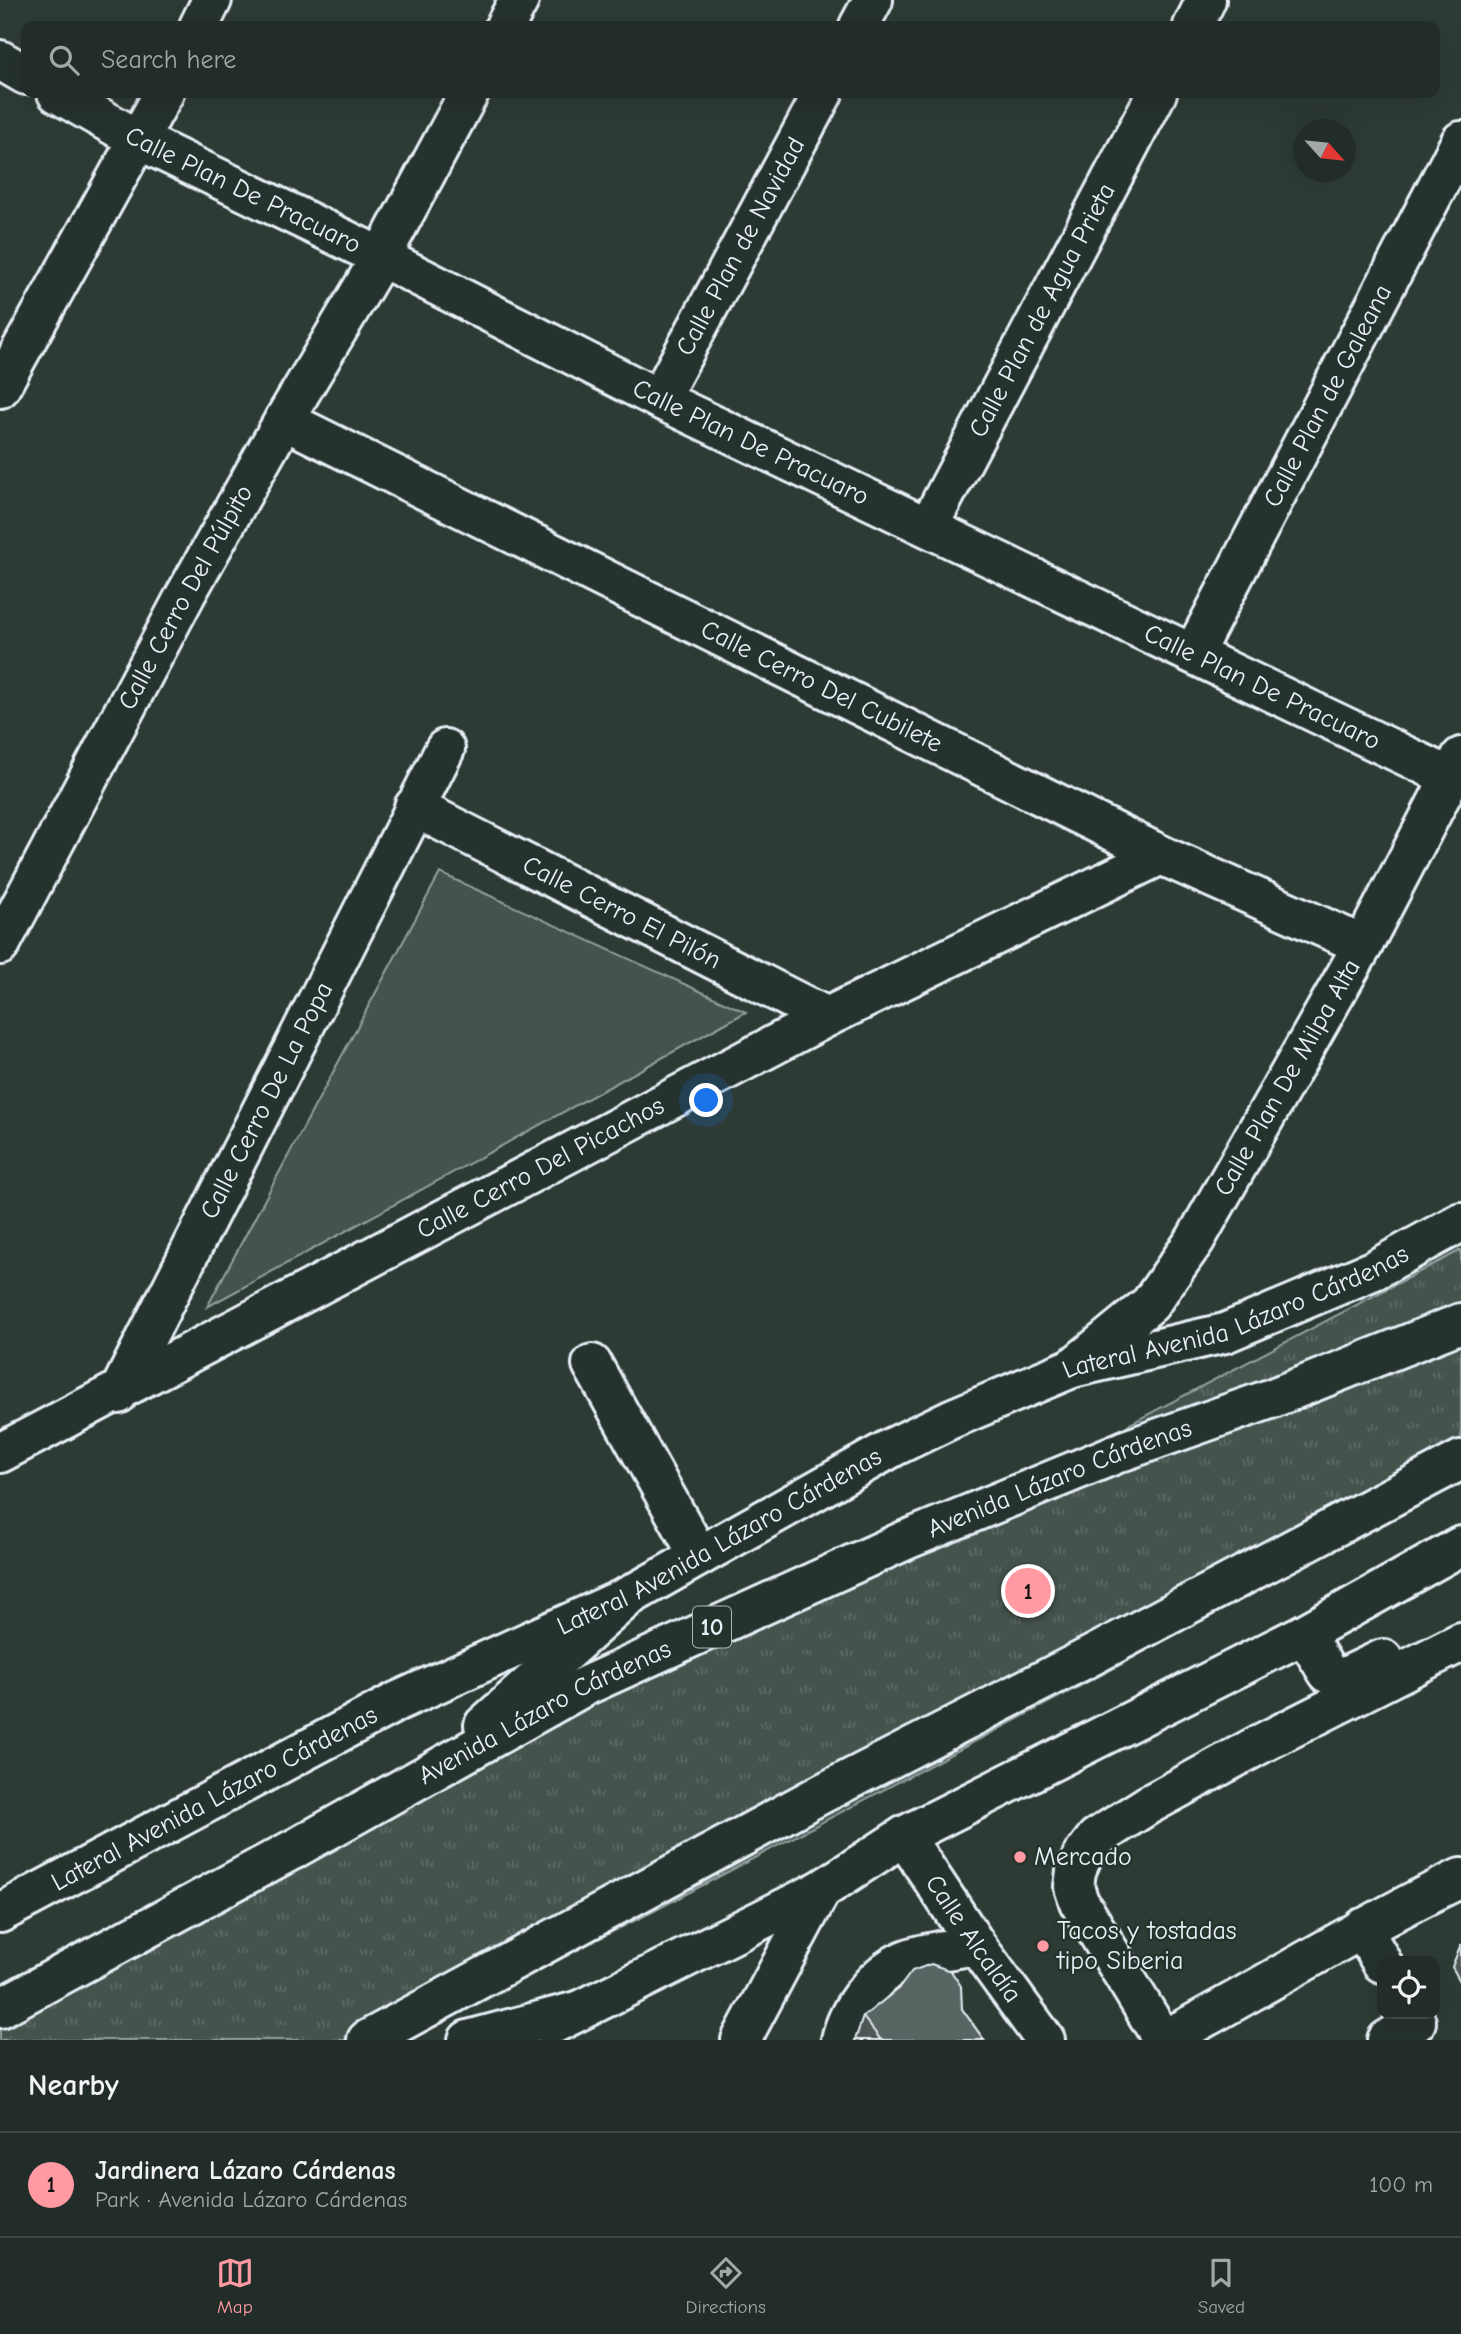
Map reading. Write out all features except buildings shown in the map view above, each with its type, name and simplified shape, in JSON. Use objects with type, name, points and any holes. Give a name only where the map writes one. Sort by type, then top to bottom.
[{"type":"main road","points":[[201,21],[212,0]]},
{"type":"main road","points":[[508,21],[519,0]]},
{"type":"main road","points":[[862,21],[873,0]]},
{"type":"main road","points":[[1195,21],[1206,0]]},
{"type":"main road","points":[[0,60],[21,72]]},
{"type":"main road","name":"Calle Plan De Pracuaro","points":[[66,98],[139,140],[381,257],[659,400],[1194,652],[1456,767]]},
{"type":"main road","points":[[0,388],[161,98]]},
{"type":"main road","name":"Calle Cerro Del Púlpito","points":[[0,945],[186,594],[284,420],[381,257],[466,98]]},
{"type":"main road","name":"Calle Plan de Navidad","points":[[659,400],[820,98]]},
{"type":"main road","name":"Calle Plan de Agua Prieta","points":[[928,527],[1154,98]]},
{"type":"main road","name":"Calle Plan de Galeana","points":[[1194,652],[1461,141]]},
{"type":"main road","name":"Calle Cerro Del Cubilete","points":[[284,420],[1161,855],[1363,945]]},
{"type":"main road","name":"Calle Cerro De La Popa","points":[[118,1394],[445,749]]},
{"type":"main road","name":"Calle Plan De Milpa Alta","points":[[1072,1368],[1150,1304],[1171,1277],[1363,945],[1456,767]]},
{"type":"main road","name":"Calle Cerro El Pilón","points":[[414,807],[827,1017]]},
{"type":"main road","name":"Calle Cerro Del Picachos","points":[[0,1453],[118,1394],[827,1017],[1161,855]]},
{"type":"main road","name":"Lateral Avenida Lázaro Cárdenas","points":[[0,1913],[398,1701],[629,1596],[893,1447],[951,1419],[1072,1368],[1225,1333],[1374,1270],[1461,1222]]},
{"type":"main road","name":"Avenida Lázaro Cárdenas","points":[[0,2008],[428,1775],[585,1686],[824,1575],[1123,1451],[1270,1399],[1461,1323]]},
{"type":"main road","points":[[592,1364],[699,1556]]},
{"type":"main road","points":[[367,2040],[823,1793],[1101,1651],[1461,1460]]},
{"type":"main road","points":[[522,2040],[821,1891],[904,1836],[1304,1634],[1461,1546]]},
{"type":"main road","points":[[428,1775],[629,1596]]},
{"type":"main road","points":[[1304,1634],[1328,1673],[1335,1678],[1345,1677],[1423,1643],[1455,1645]]},
{"type":"main road","points":[[1455,1645],[1147,1805],[1096,1838],[1083,1855],[1074,1887],[1079,1902],[1163,2040],[1265,1986],[1362,1928],[1461,1878]]},
{"type":"main road","name":"Calle Alcaldía","points":[[904,1836],[976,1945],[1045,2040]]},
{"type":"main road","points":[[741,2040],[821,1891]]},
{"type":"main road","points":[[1362,1928],[1378,1956]]},
{"type":"main road","points":[[841,2040],[855,2005],[897,1964],[912,1957],[976,1945]]},
{"type":"main road","points":[[468,2040],[577,2011]]},
{"type":"green space","points":[[440,873],[746,1012],[207,1307]]},
{"type":"green space","points":[[1461,1250],[1461,1477],[1118,1666],[652,1912],[395,2040],[0,2040],[0,2007],[936,1526]]},
{"type":"place","name":"Jardinera Lázaro Cárdenas","points":[[1028,1591]]},
{"type":"place","name":"Mercado","points":[[1020,1857]]},
{"type":"place","name":"Tacos y tostadas tipo Siberia","points":[[1043,1946]]}]
